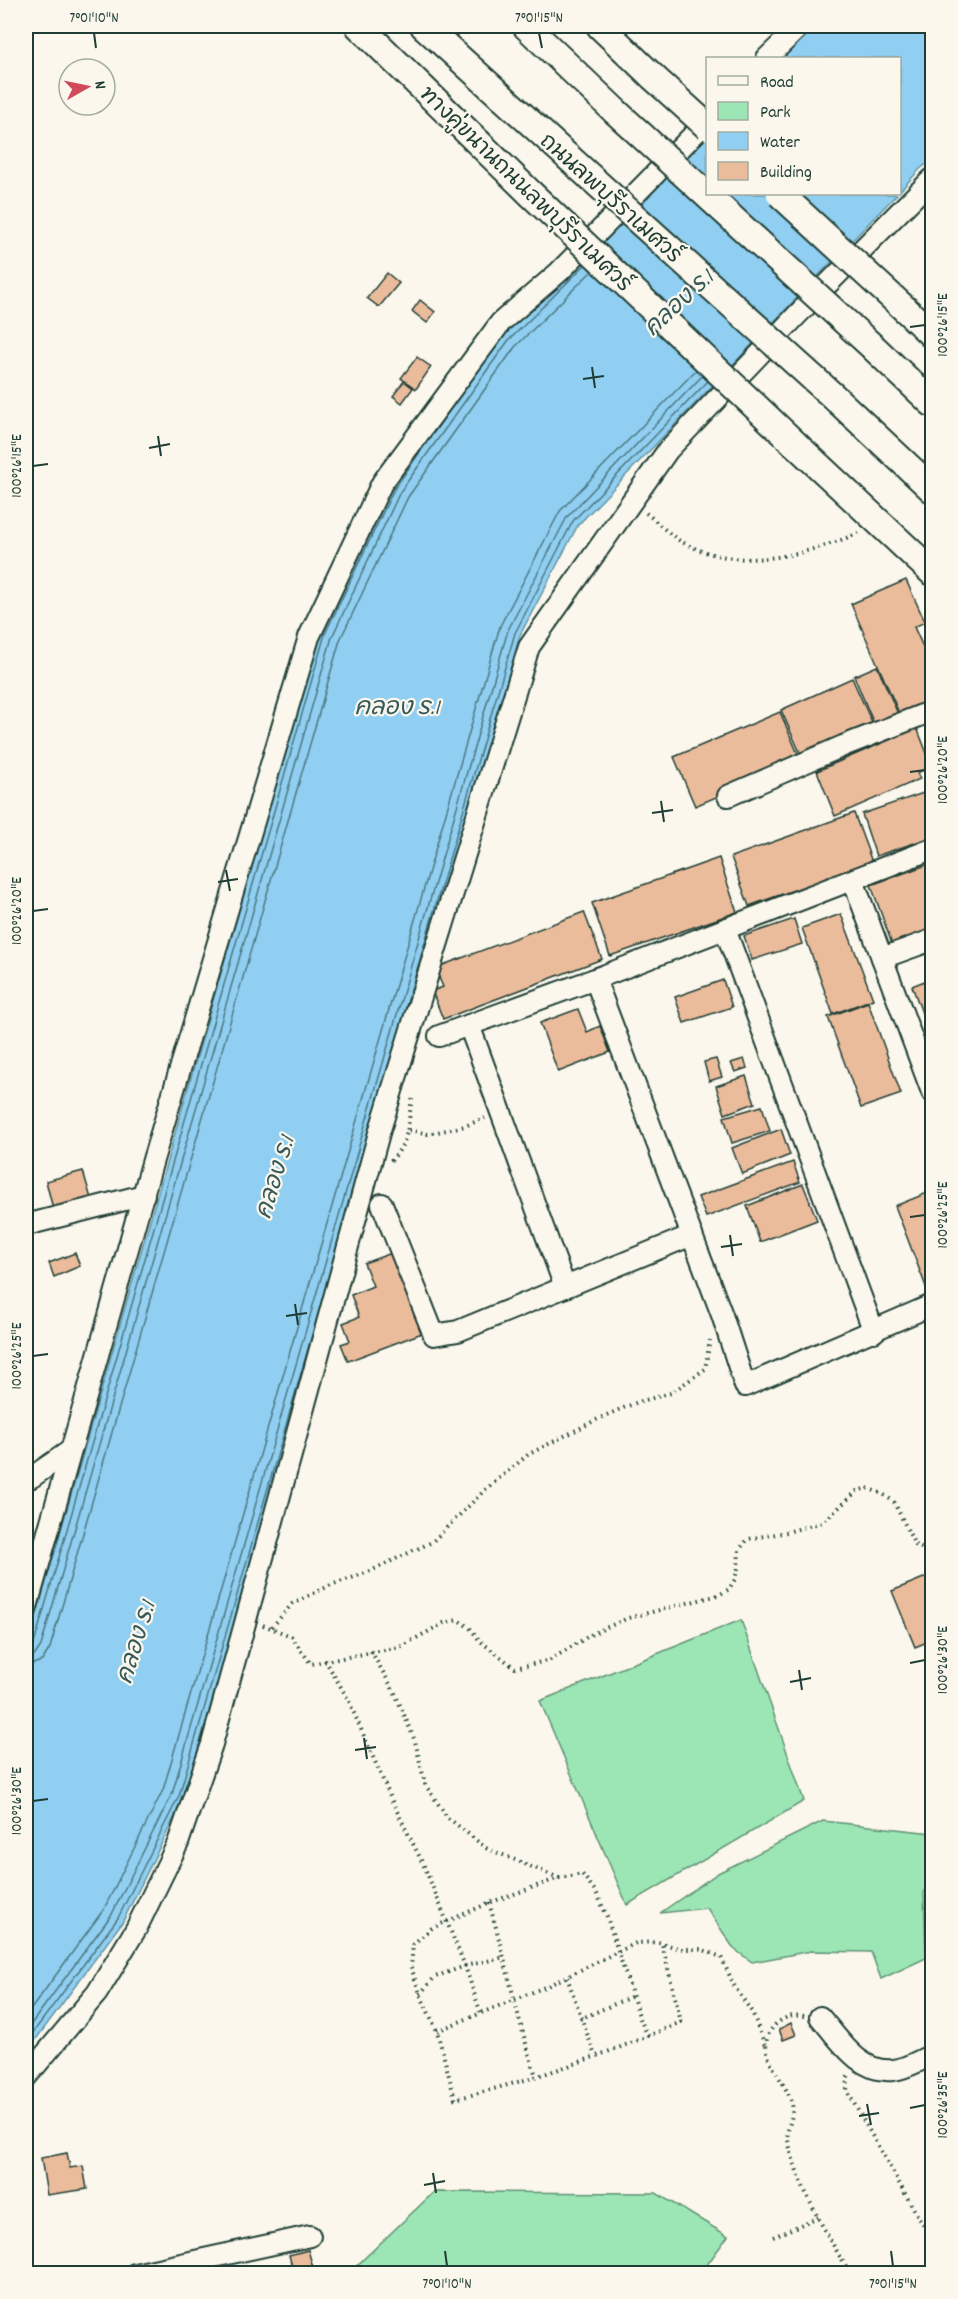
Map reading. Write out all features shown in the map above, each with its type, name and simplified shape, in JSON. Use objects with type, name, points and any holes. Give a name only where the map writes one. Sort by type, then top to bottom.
[{"type":"main road","name":"ทางคู่ขนานถนนลพบุรีราเมศวร์","points":[[359,26],[530,193],[933,572]]},
{"type":"main road","name":"ถนนลพบุรีราเมศวร์","points":[[424,26],[933,489]]},
{"type":"main road","points":[[526,26],[706,194]]},
{"type":"main road","points":[[600,26],[706,125]]},
{"type":"main road","points":[[707,195],[933,403]]},
{"type":"main road","points":[[781,195],[933,335]]},
{"type":"street","points":[[768,57],[800,26]]},
{"type":"street","points":[[26,1609],[144,1195],[309,637],[382,483],[501,322],[559,273],[706,122]]},
{"type":"street","points":[[26,2077],[97,1993],[136,1929],[178,1843],[212,1744],[366,1176],[529,647],[668,450],[797,315],[933,179]]},
{"type":"street","points":[[728,796],[843,746],[933,711]]},
{"type":"street","points":[[439,1036],[595,979],[933,849]]},
{"type":"street","points":[[853,880],[933,1092]]},
{"type":"street","points":[[725,929],[874,1332]]},
{"type":"street","points":[[882,958],[933,940]]},
{"type":"street","points":[[595,979],[722,1315],[746,1386],[933,1305]]},
{"type":"street","points":[[469,1025],[565,1287]]},
{"type":"street","points":[[26,1225],[144,1195]]},
{"type":"street","points":[[382,1204],[434,1335],[458,1331],[692,1235]]},
{"type":"street","points":[[26,1479],[71,1450]]},
{"type":"street","points":[[820,2017],[857,2059],[873,2069],[894,2070],[933,2055]]},
{"type":"street","points":[[135,2274],[310,2236]]},
{"type":"path","points":[[632,502],[680,541],[708,553],[744,560],[783,557],[822,548],[882,524]]},
{"type":"path","points":[[409,1130],[428,1134],[465,1126],[500,1112]]},
{"type":"path","points":[[272,1627],[292,1604],[432,1542],[486,1488],[529,1454],[604,1416],[638,1402],[671,1393],[705,1369],[710,1340],[722,1315]]},
{"type":"path","points":[[245,1622],[272,1627],[291,1636],[310,1664],[400,1647],[444,1623],[458,1620],[470,1628],[480,1641],[515,1668],[550,1660],[592,1634],[628,1618],[711,1597],[729,1589],[738,1568],[739,1550],[748,1539],[823,1522],[857,1491],[867,1488],[883,1494],[894,1502],[915,1545],[933,1553]]},
{"type":"path","points":[[371,1651],[395,1693],[415,1742],[424,1784],[447,1817],[486,1848],[560,1878]]},
{"type":"path","points":[[325,1660],[348,1699],[392,1802],[424,1866],[465,1966],[481,2014]]},
{"type":"path","points":[[648,2036],[606,1914],[596,1892],[582,1874],[560,1878],[489,1903],[432,1928],[413,1944],[411,1967],[420,1994],[437,2031],[455,2099],[595,2056],[648,2036],[681,2022],[662,1944]]},
{"type":"path","points":[[489,1903],[505,1957],[513,2000],[536,2076]]},
{"type":"path","points":[[437,2031],[567,1977],[636,1943],[662,1944],[681,1949],[701,1949],[721,1957],[735,1988],[753,2014],[771,2064],[790,2098],[794,2108],[787,2137],[792,2154],[818,2217],[850,2274]]},
{"type":"path","points":[[420,1994],[435,1977],[465,1966],[505,1957]]},
{"type":"path","points":[[567,1977],[595,2056]]},
{"type":"path","points":[[580,2019],[633,1996]]},
{"type":"path","points":[[766,2048],[771,2030],[781,2019],[800,2015],[820,2017]]},
{"type":"path","points":[[850,2051],[847,2091],[921,2222],[933,2237]]},
{"type":"path","points":[[773,2237],[818,2217]]},
{"type":"green space","points":[[741,1620],[804,1801],[627,1905],[540,1701]]},
{"type":"green space","points":[[823,1821],[932,1833],[932,1866],[924,1893],[926,1958],[881,1979],[871,1952],[811,1951],[752,1962],[734,1949],[707,1908],[660,1913],[718,1873]]},
{"type":"green space","points":[[434,2192],[656,2193],[728,2236],[701,2273],[349,2273]]},
{"type":"water","points":[[807,26],[932,26],[932,160],[920,169],[901,190],[901,57],[775,57]]},
{"type":"water","name":"คลอง ร.1","points":[[706,126],[706,195],[896,195],[578,525],[520,635],[184,1798],[123,1921],[26,2050],[26,1652],[319,632],[389,486],[498,332]]},
{"type":"building","points":[[387,273],[399,283],[379,307],[367,298]]},
{"type":"building","points":[[420,300],[435,312],[427,323],[412,311]]},
{"type":"building","points":[[417,357],[431,367],[416,389],[401,378]]},
{"type":"building","points":[[404,381],[413,388],[402,403],[393,396]]},
{"type":"building","points":[[906,580],[925,622],[914,627],[932,667],[932,700],[900,715],[851,604]]},
{"type":"building","points":[[877,666],[898,714],[874,724],[854,676]]},
{"type":"building","points":[[852,678],[873,725],[802,757],[781,710]]},
{"type":"building","points":[[780,712],[801,761],[695,806],[674,757]]},
{"type":"building","points":[[917,728],[932,766],[917,773],[920,779],[835,816],[817,771]]},
{"type":"building","points":[[932,790],[932,837],[876,856],[862,814]]},
{"type":"building","points":[[854,813],[872,862],[749,906],[731,857]]},
{"type":"building","points":[[719,858],[737,912],[610,956],[592,903]]},
{"type":"building","points":[[932,863],[932,929],[892,944],[871,885]]},
{"type":"building","points":[[584,912],[602,959],[443,1019],[432,991],[443,987],[435,968]]},
{"type":"building","points":[[841,914],[873,999],[833,1014],[802,928]]},
{"type":"building","points":[[794,919],[802,944],[752,960],[744,936]]},
{"type":"building","points":[[932,978],[932,1040],[912,986]]},
{"type":"building","points":[[723,980],[732,1007],[684,1023],[675,997]]},
{"type":"building","points":[[868,1002],[901,1094],[861,1108],[828,1017]]},
{"type":"building","points":[[578,1009],[587,1032],[600,1026],[610,1052],[558,1072],[540,1023]]},
{"type":"building","points":[[716,1059],[722,1077],[709,1081],[704,1062]]},
{"type":"building","points":[[744,1059],[747,1068],[735,1072],[731,1063]]},
{"type":"building","points":[[746,1076],[755,1103],[725,1114],[716,1086]]},
{"type":"building","points":[[762,1106],[770,1131],[732,1143],[724,1117]]},
{"type":"building","points":[[781,1129],[790,1155],[742,1174],[732,1148]]},
{"type":"building","points":[[793,1162],[800,1182],[706,1217],[698,1197]]},
{"type":"building","points":[[83,1171],[92,1202],[54,1213],[46,1181]]},
{"type":"building","points":[[803,1184],[817,1220],[760,1242],[747,1206]]},
{"type":"building","points":[[932,1191],[932,1290],[928,1292],[895,1206]]},
{"type":"building","points":[[75,1253],[80,1266],[54,1277],[49,1263]]},
{"type":"building","points":[[392,1253],[422,1333],[348,1361],[341,1344],[350,1341],[343,1323],[359,1317],[351,1295],[373,1286],[364,1263]]},
{"type":"building","points":[[926,1577],[932,1592],[932,1640],[915,1647],[892,1591]]},
{"type":"building","points":[[791,2023],[796,2035],[783,2040],[779,2029]]},
{"type":"building","points":[[67,2153],[70,2168],[83,2166],[87,2189],[47,2195],[41,2158]]},
{"type":"building","points":[[308,2250],[315,2274],[294,2274],[289,2255]]}]
